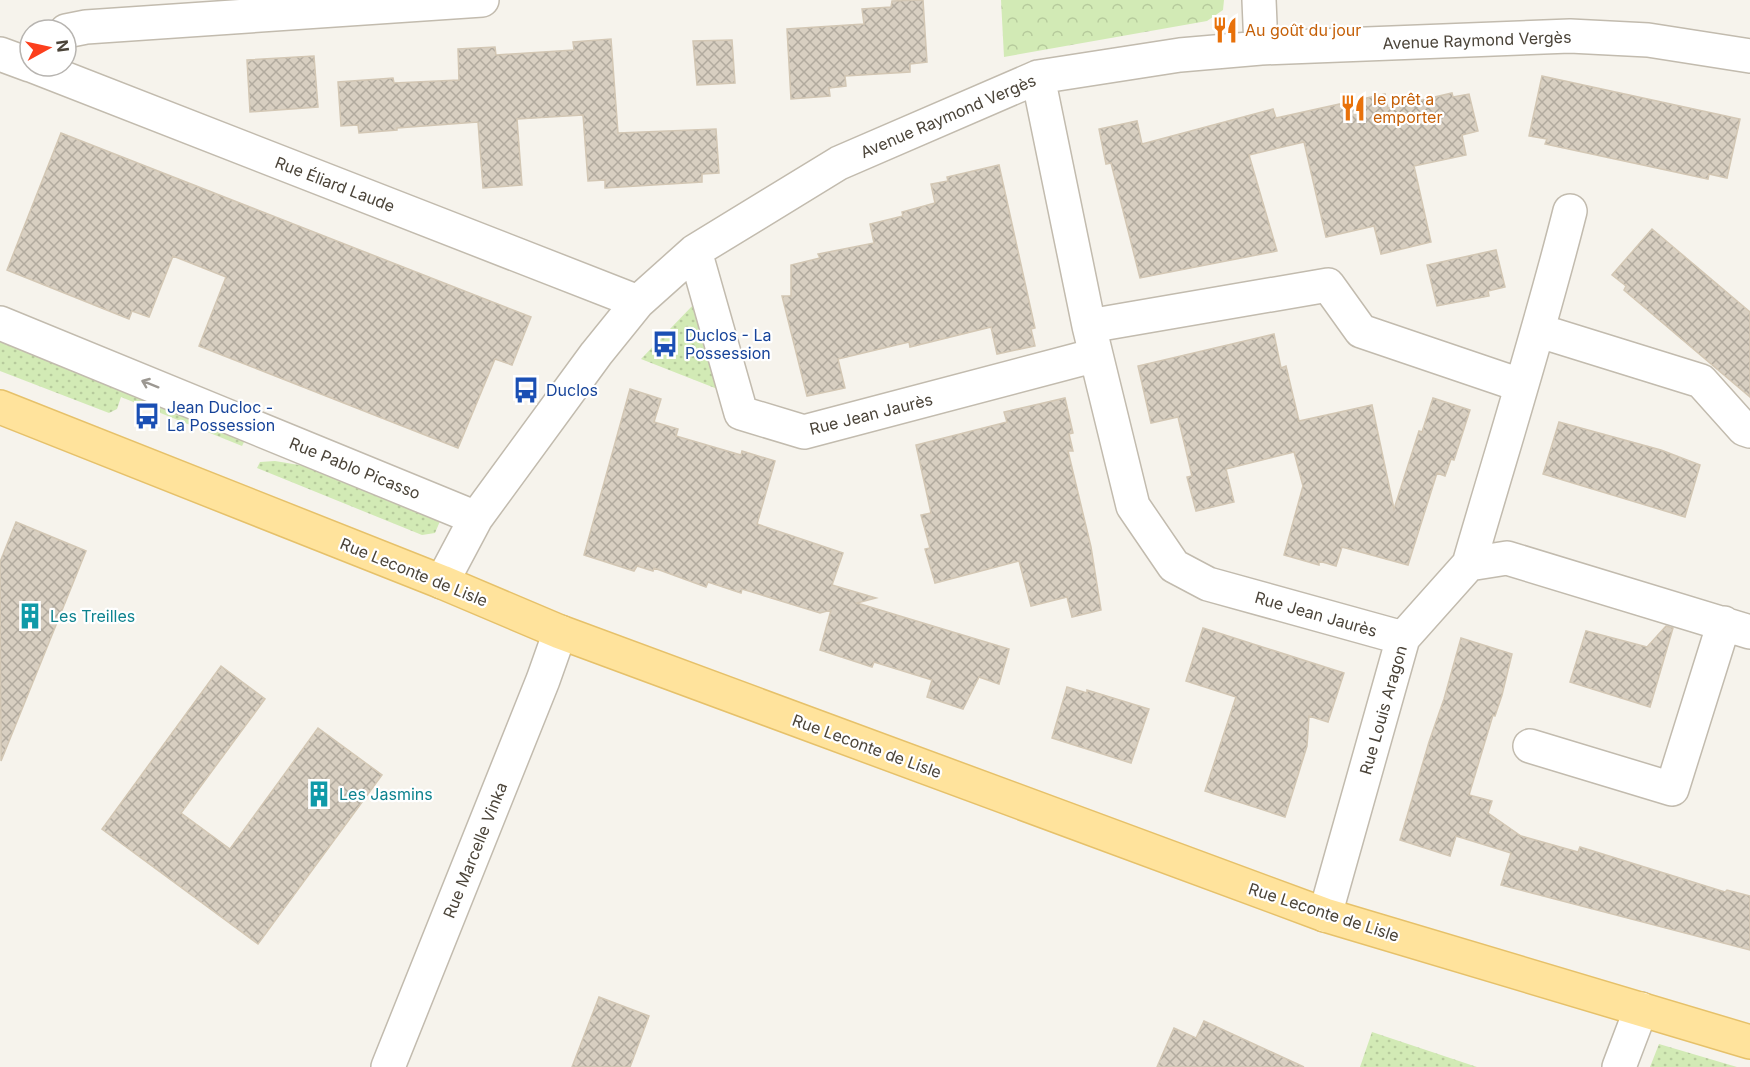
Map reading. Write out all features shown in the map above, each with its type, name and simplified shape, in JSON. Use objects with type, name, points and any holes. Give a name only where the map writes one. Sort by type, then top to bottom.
[{"type":"main road","name":"Rue Leconte de Lisle","points":[[0,407],[442,582],[560,632],[1325,915],[1750,1042]]},
{"type":"street","points":[[78,29],[482,0]]},
{"type":"street","points":[[1259,0],[1261,48]]},
{"type":"street","name":"Avenue Raymond Vergès","points":[[442,582],[476,518],[596,354],[638,302],[695,251],[839,163],[1038,77],[1180,55],[1261,48],[1570,36],[1648,40],[1750,56]]},
{"type":"street","name":"Rue Jean Jaurès","points":[[1038,77],[1092,341],[1133,506],[1174,566],[1208,584],[1403,638]]},
{"type":"street","name":"Rue Éliard Laude","points":[[65,78],[638,302]]},
{"type":"street","points":[[1530,746],[1672,789],[1737,628],[1507,558],[1469,564],[1520,385],[1540,331],[1570,211]]},
{"type":"street","name":"Rue Jean Jaurès","points":[[695,251],[741,413],[804,432],[1092,341],[1328,285],[1361,331],[1520,385]]},
{"type":"street","name":"Rue Pablo Picasso","points":[[0,322],[476,518]]},
{"type":"street","points":[[1540,331],[1701,381],[1744,429],[1750,431]]},
{"type":"street","name":"Rue Louis Aragon","points":[[1325,915],[1403,638],[1469,564]]},
{"type":"street","name":"Rue Marcelle Vinka","points":[[388,1067],[543,680],[560,632]]},
{"type":"street","points":[[1619,1067],[1641,1009]]},
{"type":"green space","points":[[1001,0],[1224,0],[1223,10],[1207,21],[1004,57]]},
{"type":"green space","points":[[695,303],[720,390],[641,359]]},
{"type":"green space","points":[[0,335],[248,434],[242,446],[121,397],[117,409],[109,413],[0,371]]},
{"type":"green space","points":[[275,461],[348,473],[443,514],[435,533],[422,535],[257,468],[260,462]]},
{"type":"green space","points":[[1372,1032],[1477,1067],[1360,1067]]},
{"type":"green space","points":[[1659,1044],[1737,1067],[1650,1067]]},
{"type":"building","points":[[923,0],[927,62],[910,64],[910,72],[845,76],[846,86],[829,88],[830,96],[791,99],[787,29],[864,24],[862,9],[891,7],[892,1]]},
{"type":"building","points":[[611,39],[618,133],[716,129],[719,173],[702,174],[702,182],[605,188],[605,180],[588,181],[583,115],[517,119],[522,185],[483,188],[478,122],[359,133],[358,125],[341,126],[338,82],[393,78],[394,83],[459,80],[458,49],[495,47],[496,55],[574,50],[573,42]]},
{"type":"building","points":[[732,40],[735,83],[697,85],[693,41]]},
{"type":"building","points":[[314,56],[318,107],[250,112],[247,60]]},
{"type":"building","points":[[1542,76],[1740,119],[1727,178],[1709,174],[1708,179],[1545,144],[1547,139],[1529,136]]},
{"type":"building","points":[[1452,93],[1453,97],[1469,94],[1478,131],[1462,135],[1466,155],[1414,166],[1431,242],[1381,254],[1374,226],[1326,237],[1304,142],[1249,155],[1277,251],[1140,278],[1111,163],[1106,164],[1099,129],[1137,121],[1142,144],[1273,109],[1276,118],[1385,94],[1388,108]]},
{"type":"building","points":[[61,133],[531,317],[512,365],[495,359],[458,448],[199,346],[226,277],[173,256],[149,317],[132,311],[129,319],[7,270]]},
{"type":"building","points":[[999,165],[1035,328],[1031,329],[1035,346],[997,354],[991,327],[910,347],[909,342],[838,359],[845,388],[807,396],[782,296],[791,296],[791,265],[820,258],[818,254],[874,243],[870,224],[903,216],[902,212],[935,203],[931,184],[948,181],[947,177]]},
{"type":"building","points":[[1652,229],[1750,312],[1750,397],[1624,290],[1626,286],[1612,275]]},
{"type":"building","points":[[1496,250],[1505,287],[1488,291],[1489,296],[1437,306],[1427,265]]},
{"type":"building","points":[[1274,334],[1281,368],[1286,366],[1299,421],[1372,405],[1394,509],[1419,431],[1422,432],[1433,398],[1470,410],[1454,460],[1451,459],[1445,476],[1437,473],[1408,565],[1342,547],[1336,566],[1319,561],[1319,565],[1284,555],[1303,486],[1294,452],[1226,469],[1234,502],[1196,511],[1187,477],[1192,476],[1178,417],[1151,423],[1138,366]]},
{"type":"building","points":[[630,389],[661,399],[654,422],[678,429],[676,436],[741,455],[742,451],[775,461],[757,524],[843,553],[832,585],[876,598],[857,603],[1009,649],[999,684],[979,677],[963,709],[927,697],[932,680],[874,662],[872,667],[820,650],[831,610],[820,613],[742,589],[741,593],[708,582],[706,587],[654,568],[653,571],[637,566],[634,571],[584,555]]},
{"type":"building","points":[[1065,398],[1073,433],[1069,434],[1073,451],[1068,451],[1091,547],[1101,610],[1072,617],[1067,597],[1031,606],[1019,561],[935,583],[925,549],[930,548],[921,515],[931,513],[916,445],[1007,422],[1004,412]]},
{"type":"building","points":[[1559,422],[1661,450],[1700,465],[1685,517],[1543,474]]},
{"type":"building","name":"Les Treilles","points":[[16,522],[86,551],[1,761],[0,562]]},
{"type":"building","points":[[1666,626],[1673,628],[1650,707],[1570,682],[1586,631],[1647,647]]},
{"type":"building","points":[[1203,628],[1344,673],[1328,722],[1309,716],[1307,746],[1285,817],[1205,791],[1236,697],[1186,681]]},
{"type":"building","points":[[1461,638],[1512,654],[1502,695],[1495,716],[1493,715],[1469,795],[1492,801],[1488,813],[1521,836],[1578,852],[1580,847],[1725,892],[1727,890],[1750,896],[1750,950],[1501,885],[1511,853],[1456,836],[1450,856],[1400,840]]},
{"type":"building","name":"Les Jasmins","points":[[221,666],[265,699],[181,813],[230,849],[318,728],[382,775],[258,944],[102,829]]},
{"type":"building","points":[[1067,687],[1087,693],[1087,690],[1149,709],[1131,763],[1052,738]]},
{"type":"building","points":[[599,997],[649,1016],[630,1067],[572,1067]]},
{"type":"building","points":[[1204,1021],[1304,1067],[1157,1067],[1174,1028],[1196,1038]]},
{"type":"place","name":"Au goût du jour","points":[[1225,30]]},
{"type":"place","name":"le prêt a emporter","points":[[1353,108]]},
{"type":"place","name":"Duclos - La Possession","points":[[665,344]]},
{"type":"place","name":"Duclos","points":[[526,390]]},
{"type":"place","name":"Jean Ducloc - La Possession","points":[[147,416]]},
{"type":"place","name":"Les Treilles","points":[[30,616]]},
{"type":"place","name":"Les Jasmins","points":[[319,794]]}]
